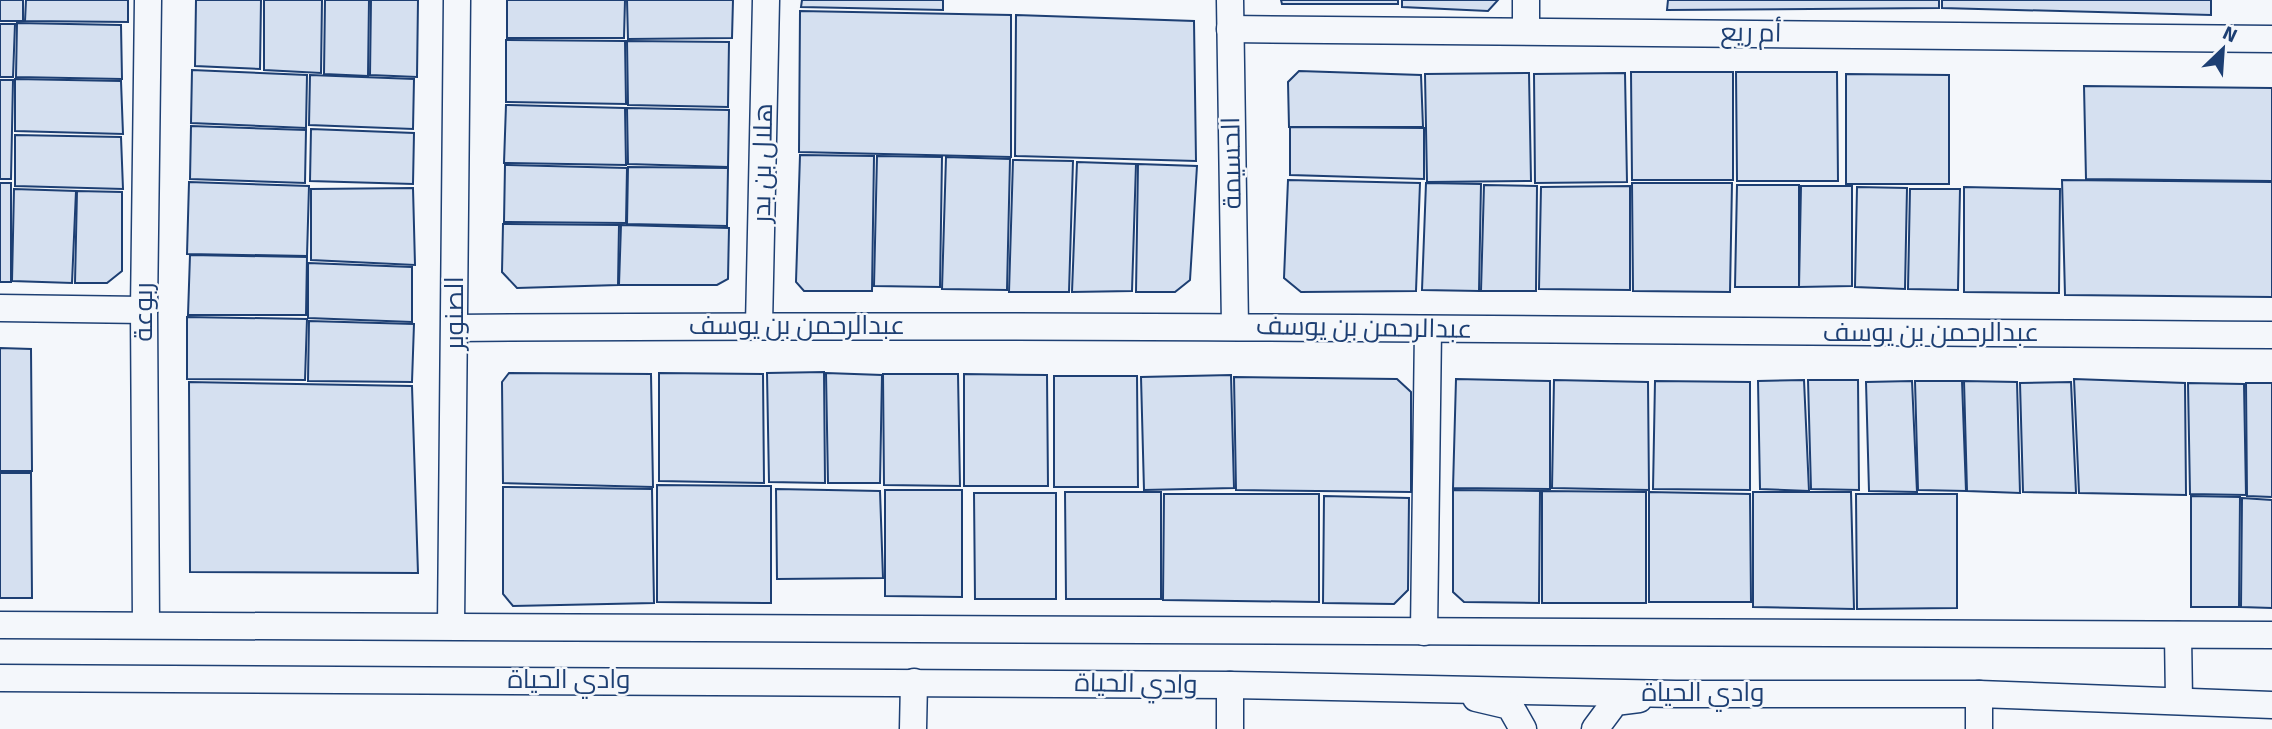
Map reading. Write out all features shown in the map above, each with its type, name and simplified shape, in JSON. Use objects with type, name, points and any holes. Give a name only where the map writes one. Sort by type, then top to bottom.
[{"type":"street","name":"ربوعة","points":[[146,624],[144,310],[148,0]]},
{"type":"street","name":"الصنوبر","points":[[451,626],[457,0]]},
{"type":"street","name":"هلال بن بدر","points":[[760,325],[766,0]]},
{"type":"street","name":"الحسيمة","points":[[1230,0],[1235,326]]},
{"type":"street","points":[[1526,0],[1526,31]]},
{"type":"street","name":"أم ريع","points":[[1230,29],[2272,39]]},
{"type":"street","points":[[0,308],[144,310]]},
{"type":"street","name":"عبدالرحمن بن يوسف","points":[[455,328],[760,325],[1235,326],[2272,335]]},
{"type":"street","points":[[1424,632],[1428,329]]},
{"type":"street","name":"وادي الحياة","points":[[0,625],[2272,635]]},
{"type":"street","points":[[2178,635],[2179,701]]},
{"type":"street","name":"وادي الحياة","points":[[0,678],[1230,685],[1676,694],[1979,694],[2272,705]]},
{"type":"street","points":[[913,729],[914,682]]},
{"type":"street","points":[[1230,685],[1230,729]]},
{"type":"street","points":[[1438,688],[1510,706],[1523,729]]},
{"type":"street","points":[[1595,729],[1615,702],[1676,694]]},
{"type":"street","points":[[1979,694],[1979,729]]},
{"type":"building","points":[[0,0],[23,0],[23,21],[0,21]]},
{"type":"building","points":[[26,0],[128,0],[128,22],[25,21]]},
{"type":"building","points":[[196,0],[261,0],[260,69],[195,66]]},
{"type":"building","points":[[264,0],[322,0],[321,73],[264,70]]},
{"type":"building","points":[[325,0],[369,0],[368,76],[324,74]]},
{"type":"building","points":[[371,0],[418,0],[417,77],[370,75]]},
{"type":"building","points":[[507,0],[625,0],[624,38],[507,38]]},
{"type":"building","points":[[627,0],[733,0],[732,38],[628,39]]},
{"type":"building","points":[[802,0],[943,0],[943,10],[801,7]]},
{"type":"building","points":[[1281,0],[1398,0],[1398,4],[1282,4]]},
{"type":"building","points":[[1402,0],[1498,0],[1488,11],[1402,7]]},
{"type":"building","points":[[1668,0],[1939,0],[1939,8],[1667,10]]},
{"type":"building","points":[[1942,0],[2211,0],[2211,15],[1942,8]]},
{"type":"building","points":[[800,11],[1011,15],[1011,157],[799,152]]},
{"type":"building","points":[[1016,15],[1194,21],[1196,161],[1015,156]]},
{"type":"building","points":[[17,23],[121,25],[122,79],[16,77]]},
{"type":"building","points":[[0,24],[15,24],[13,77],[0,77]]},
{"type":"building","points":[[506,40],[625,41],[626,104],[506,102]]},
{"type":"building","points":[[627,41],[729,42],[728,107],[628,105]]},
{"type":"building","points":[[192,70],[307,75],[306,128],[191,123]]},
{"type":"building","points":[[1299,71],[1421,75],[1423,127],[1289,127],[1288,82]]},
{"type":"building","points":[[1631,72],[1733,72],[1733,180],[1632,180]]},
{"type":"building","points":[[1736,72],[1837,72],[1838,181],[1737,181]]},
{"type":"building","points":[[1529,73],[1531,181],[1427,182],[1425,74]]},
{"type":"building","points":[[1625,73],[1627,182],[1535,183],[1534,74]]},
{"type":"building","points":[[1846,74],[1949,75],[1949,184],[1846,184]]},
{"type":"building","points":[[310,75],[414,79],[413,129],[309,125]]},
{"type":"building","points":[[15,79],[121,81],[123,134],[15,131]]},
{"type":"building","points":[[0,80],[13,80],[11,179],[0,179]]},
{"type":"building","points":[[2084,86],[2272,88],[2272,181],[2086,179]]},
{"type":"building","points":[[506,105],[625,108],[626,165],[504,163]]},
{"type":"building","points":[[627,108],[729,110],[728,167],[628,164]]},
{"type":"building","points":[[191,126],[306,130],[305,183],[190,179]]},
{"type":"building","points":[[1290,127],[1424,128],[1424,179],[1290,175]]},
{"type":"building","points":[[311,129],[414,133],[413,184],[310,181]]},
{"type":"building","points":[[15,135],[121,137],[123,189],[15,186]]},
{"type":"building","points":[[800,155],[874,156],[872,291],[804,291],[796,282]]},
{"type":"building","points":[[877,156],[942,157],[940,287],[874,286]]},
{"type":"building","points":[[946,157],[1010,159],[1007,290],[942,289]]},
{"type":"building","points":[[1013,160],[1073,161],[1069,292],[1009,292]]},
{"type":"building","points":[[1077,162],[1136,164],[1132,291],[1072,292]]},
{"type":"building","points":[[1138,164],[1197,166],[1190,280],[1175,292],[1136,292]]},
{"type":"building","points":[[505,165],[627,168],[626,223],[504,222]]},
{"type":"building","points":[[628,167],[728,168],[727,226],[627,224]]},
{"type":"building","points":[[1288,180],[1420,183],[1416,291],[1301,292],[1284,278]]},
{"type":"building","points":[[2062,180],[2272,182],[2272,297],[2065,295]]},
{"type":"building","points":[[189,182],[309,186],[307,256],[187,254]]},
{"type":"building","points":[[0,183],[11,183],[11,282],[0,282]]},
{"type":"building","points":[[1426,183],[1481,184],[1479,291],[1422,290]]},
{"type":"building","points":[[1632,183],[1732,183],[1730,292],[1633,291]]},
{"type":"building","points":[[1484,185],[1537,186],[1536,291],[1481,291]]},
{"type":"building","points":[[1737,185],[1799,185],[1799,287],[1735,287]]},
{"type":"building","points":[[1630,186],[1630,290],[1539,289],[1541,187]]},
{"type":"building","points":[[1801,186],[1852,186],[1852,286],[1799,287]]},
{"type":"building","points":[[1857,187],[1907,188],[1905,289],[1855,287]]},
{"type":"building","points":[[1964,187],[2060,189],[2059,293],[1964,292]]},
{"type":"building","points":[[413,188],[415,265],[311,260],[311,189]]},
{"type":"building","points":[[14,189],[76,191],[72,283],[12,281]]},
{"type":"building","points":[[1910,189],[1960,189],[1958,290],[1908,289]]},
{"type":"building","points":[[77,191],[122,192],[122,271],[107,283],[75,283]]},
{"type":"building","points":[[503,224],[619,225],[618,285],[517,288],[502,272]]},
{"type":"building","points":[[621,225],[729,228],[728,279],[717,285],[619,285]]},
{"type":"building","points":[[190,255],[307,257],[306,315],[188,315]]},
{"type":"building","points":[[308,263],[412,267],[412,322],[308,318]]},
{"type":"building","points":[[187,317],[307,319],[305,380],[187,379]]},
{"type":"building","points":[[309,321],[414,324],[412,382],[308,381]]},
{"type":"building","points":[[0,348],[31,349],[32,471],[0,471]]},
{"type":"building","points":[[824,372],[825,483],[769,482],[767,373]]},
{"type":"building","points":[[509,373],[651,374],[653,487],[503,483],[502,382]]},
{"type":"building","points":[[659,373],[763,374],[764,483],[659,481]]},
{"type":"building","points":[[826,373],[882,375],[880,483],[828,483]]},
{"type":"building","points":[[883,374],[958,374],[960,486],[884,485]]},
{"type":"building","points":[[964,374],[1047,375],[1048,486],[964,486]]},
{"type":"building","points":[[1231,375],[1234,488],[1144,490],[1141,377]]},
{"type":"building","points":[[1054,376],[1137,376],[1138,487],[1054,487]]},
{"type":"building","points":[[1234,377],[1397,379],[1411,392],[1411,492],[1236,490]]},
{"type":"building","points":[[1456,379],[1550,381],[1550,489],[1453,488]]},
{"type":"building","points":[[2074,379],[2185,383],[2186,495],[2079,493]]},
{"type":"building","points":[[1554,380],[1648,382],[1649,490],[1552,488]]},
{"type":"building","points":[[1804,380],[1809,491],[1760,489],[1758,381]]},
{"type":"building","points":[[1808,380],[1858,380],[1859,490],[1811,489]]},
{"type":"building","points":[[1655,381],[1750,382],[1750,490],[1653,489]]},
{"type":"building","points":[[1912,381],[1917,492],[1869,491],[1866,382]]},
{"type":"building","points":[[1915,381],[1962,381],[1966,491],[1918,490]]},
{"type":"building","points":[[1964,381],[2017,382],[2020,493],[1967,491]]},
{"type":"building","points":[[189,382],[412,386],[418,573],[190,572]]},
{"type":"building","points":[[2071,382],[2076,493],[2023,492],[2020,383]]},
{"type":"building","points":[[2188,383],[2244,384],[2246,495],[2190,494]]},
{"type":"building","points":[[2246,383],[2272,383],[2272,497],[2247,496]]},
{"type":"building","points":[[0,473],[31,473],[32,598],[0,598]]},
{"type":"building","points":[[657,485],[771,486],[771,603],[657,602]]},
{"type":"building","points":[[503,487],[652,489],[654,603],[513,606],[503,594]]},
{"type":"building","points":[[776,489],[880,491],[883,578],[777,579]]},
{"type":"building","points":[[885,490],[962,490],[962,597],[885,596]]},
{"type":"building","points":[[1453,490],[1540,491],[1539,603],[1464,602],[1453,592]]},
{"type":"building","points":[[1542,491],[1646,492],[1646,603],[1542,603]]},
{"type":"building","points":[[1065,492],[1161,492],[1161,599],[1066,599]]},
{"type":"building","points":[[1649,492],[1750,494],[1751,602],[1649,602]]},
{"type":"building","points":[[1753,492],[1851,492],[1854,609],[1753,607]]},
{"type":"building","points":[[974,493],[1056,493],[1056,599],[975,599]]},
{"type":"building","points":[[1164,494],[1319,494],[1319,602],[1163,600]]},
{"type":"building","points":[[1856,494],[1957,494],[1957,608],[1857,609]]},
{"type":"building","points":[[1324,496],[1409,498],[1408,590],[1394,604],[1323,603]]},
{"type":"building","points":[[2191,496],[2240,497],[2239,607],[2191,607]]},
{"type":"building","points":[[2242,498],[2272,500],[2272,608],[2241,607]]}]
